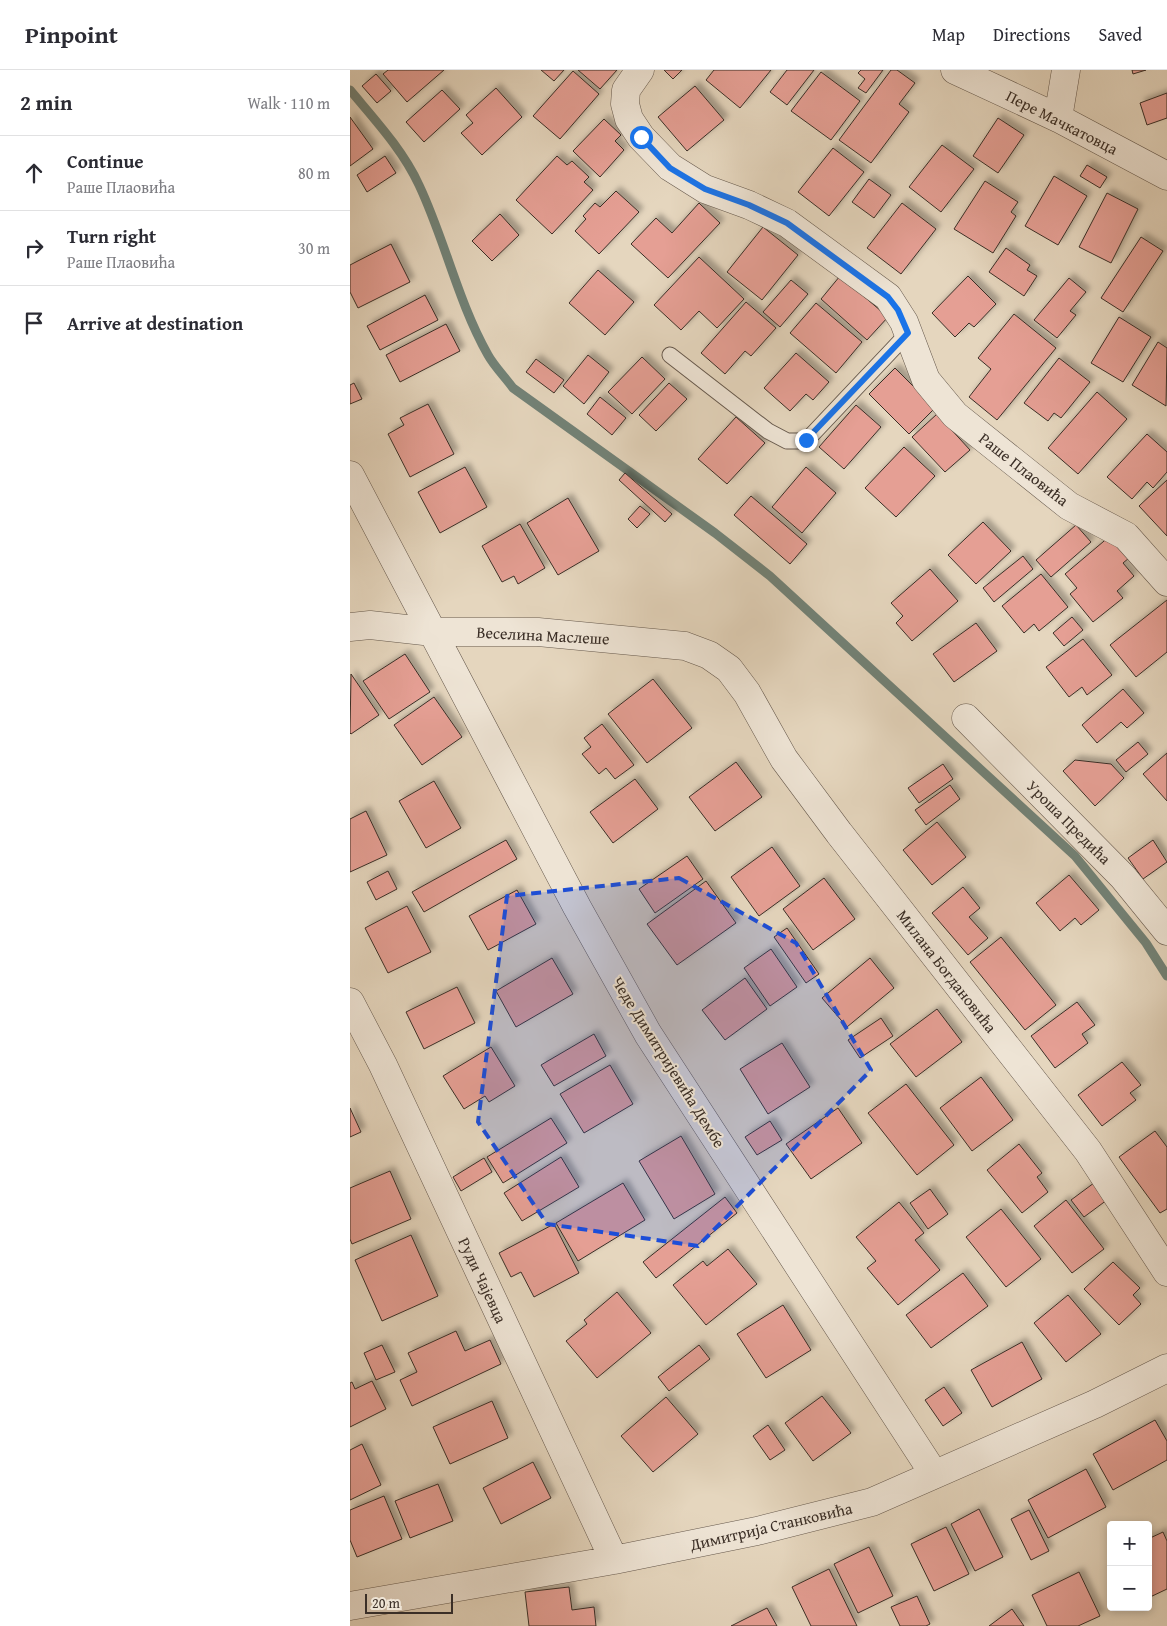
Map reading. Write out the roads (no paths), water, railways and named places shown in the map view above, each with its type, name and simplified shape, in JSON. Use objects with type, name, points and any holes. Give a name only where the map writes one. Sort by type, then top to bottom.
[{"type":"street","name":"Раше Плаовића","points":[[640,70],[626,90],[625,104],[629,119],[641,137],[670,168],[705,189],[749,205],[787,223],[888,297],[898,310],[926,380],[954,415],[1069,506],[1126,536],[1167,582]]},
{"type":"street","name":"Пере Мачкатовца","points":[[955,70],[1058,118],[1167,176]]},
{"type":"street","points":[[1058,118],[1066,70]]},
{"type":"street","name":"Чеде Димитријевића Дембе","points":[[350,475],[577,907],[648,1034],[934,1474]]},
{"type":"street","name":"Веселина Маслеше","points":[[350,627],[370,626],[433,632],[538,632],[685,646],[709,655],[729,669]]},
{"type":"street","name":"Милана Богдановића","points":[[729,669],[747,693],[784,759],[839,833],[1088,1151],[1167,1272]]},
{"type":"street","name":"Уроша Предића","points":[[966,718],[1117,870],[1167,931]]},
{"type":"street","name":"Руди Чајевца","points":[[350,1002],[383,1066],[614,1560]]},
{"type":"street","name":"Димитрија Станковића","points":[[350,1606],[614,1560],[756,1531],[872,1502],[1095,1404],[1167,1368]]},
{"type":"lane","points":[[670,355],[768,431],[787,441],[796,442],[806,440],[908,333]]},
{"type":"waterway","points":[[350,90],[388,136],[412,172],[437,227],[477,335],[490,359],[513,388],[715,533],[770,576],[1075,856],[1146,943],[1167,976]]}]
